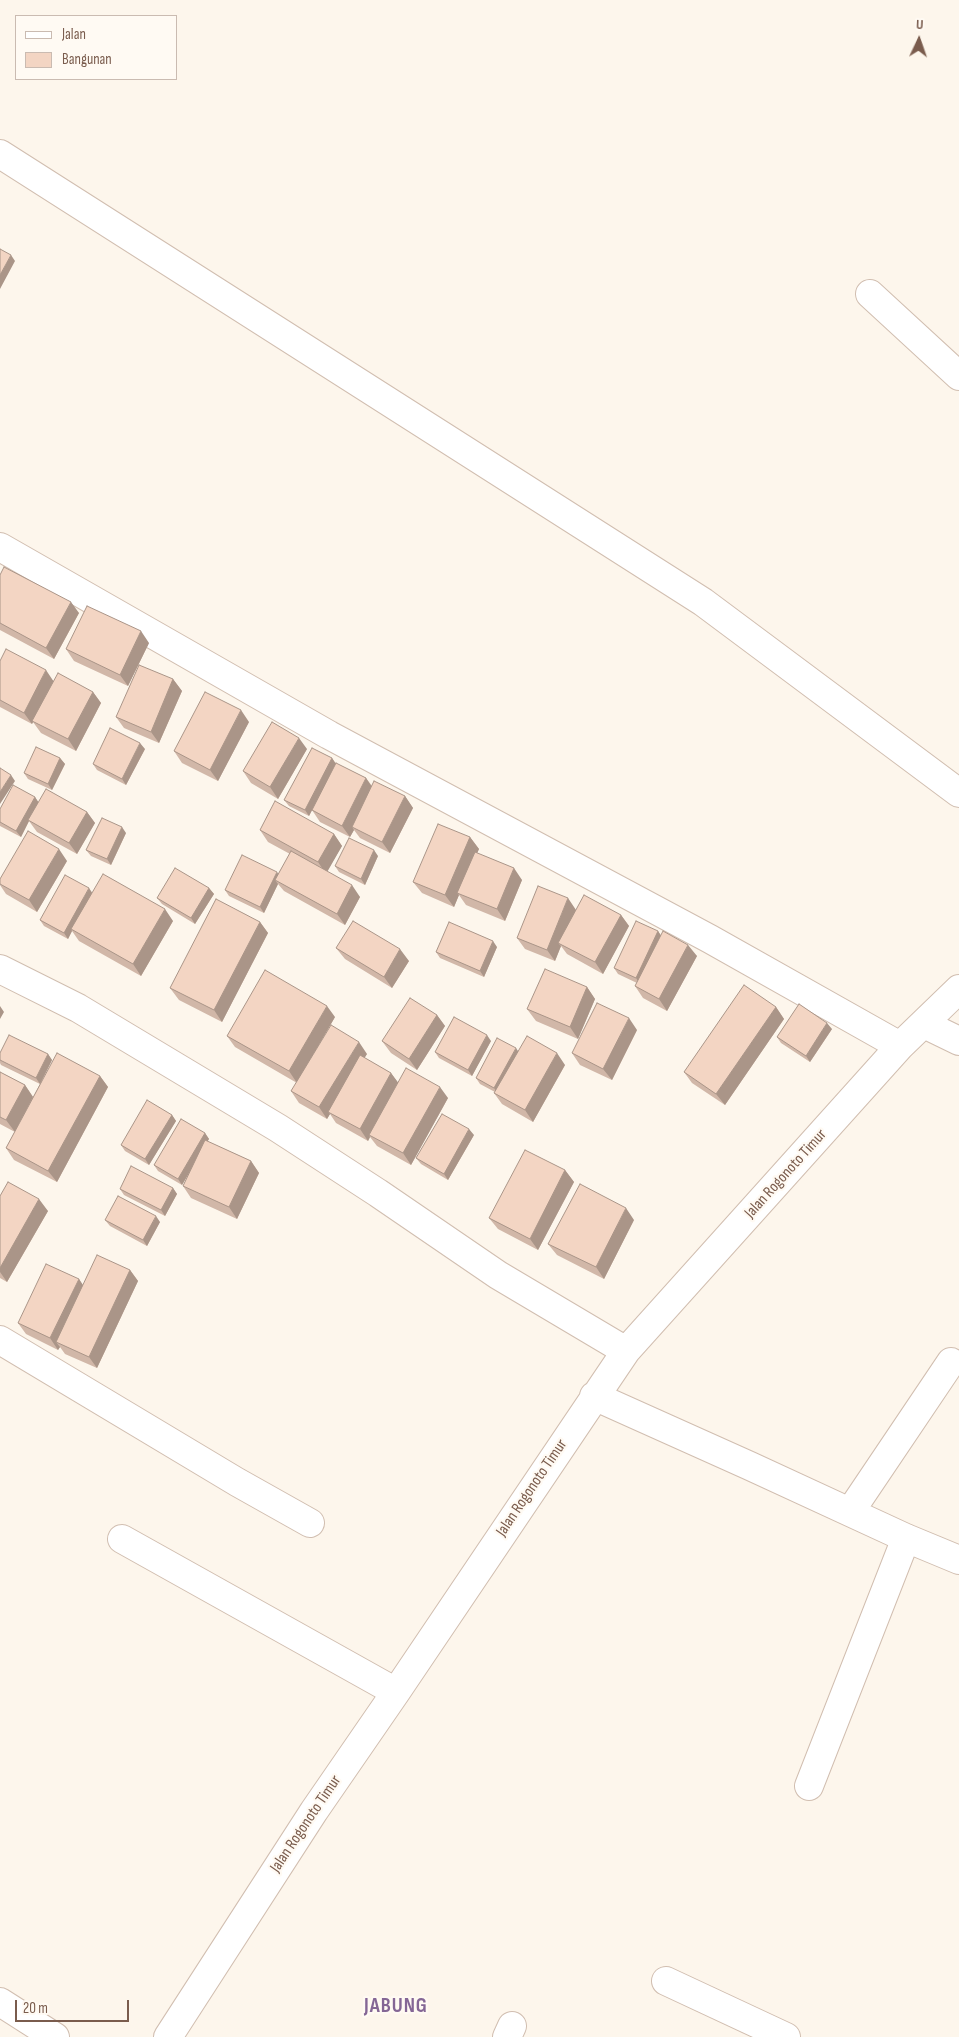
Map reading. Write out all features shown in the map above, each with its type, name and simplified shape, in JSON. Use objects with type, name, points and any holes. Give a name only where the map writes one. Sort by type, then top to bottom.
[{"type":"street","points":[[0,154],[703,602],[959,793]]},
{"type":"street","points":[[870,294],[959,376]]},
{"type":"street","points":[[0,547],[329,735],[710,939],[900,1046]]},
{"type":"street","points":[[0,969],[78,1008],[278,1128],[378,1193],[498,1275],[626,1351]]},
{"type":"street","name":"Jalan Rogonoto Timur","points":[[168,2037],[314,1811],[626,1351],[900,1046],[959,989]]},
{"type":"street","points":[[924,1024],[959,1041]]},
{"type":"street","points":[[0,1340],[228,1477],[310,1523]]},
{"type":"street","points":[[850,1512],[951,1362]]},
{"type":"street","points":[[594,1396],[906,1538],[959,1560]]},
{"type":"street","points":[[809,1786],[906,1538]]},
{"type":"street","points":[[122,1539],[396,1692]]},
{"type":"street","points":[[666,1981],[786,2037]]},
{"type":"street","points":[[0,2002],[55,2037]]},
{"type":"building","points":[[0,249],[11,255],[0,275]]},
{"type":"building","points":[[4,567],[71,602],[46,648],[0,623],[0,575]]},
{"type":"building","points":[[87,606],[141,631],[120,675],[66,649]]},
{"type":"building","points":[[6,649],[46,670],[24,713],[0,700],[0,661]]},
{"type":"building","points":[[139,665],[173,679],[151,732],[116,717]]},
{"type":"building","points":[[58,673],[93,692],[68,739],[32,721]]},
{"type":"building","points":[[205,692],[241,710],[210,770],[174,751]]},
{"type":"building","points":[[272,722],[299,738],[270,787],[243,771]]},
{"type":"building","points":[[110,728],[140,743],[122,779],[93,764]]},
{"type":"building","points":[[36,747],[60,758],[48,784],[24,773]]},
{"type":"building","points":[[312,748],[332,758],[305,810],[284,800]]},
{"type":"building","points":[[336,763],[366,778],[342,826],[312,810]]},
{"type":"building","points":[[0,768],[11,775],[0,792]]},
{"type":"building","points":[[374,781],[405,796],[382,842],[352,827]]},
{"type":"building","points":[[13,785],[35,797],[16,831],[0,822],[0,809]]},
{"type":"building","points":[[46,789],[87,812],[69,843],[28,820]]},
{"type":"building","points":[[275,801],[334,834],[318,862],[260,830]]},
{"type":"building","points":[[102,818],[122,827],[107,859],[86,850]]},
{"type":"building","points":[[438,824],[470,837],[445,895],[413,882]]},
{"type":"building","points":[[28,831],[59,849],[29,900],[0,884],[0,879]]},
{"type":"building","points":[[349,838],[374,850],[361,879],[335,866]]},
{"type":"building","points":[[291,851],[352,885],[337,914],[275,880]]},
{"type":"building","points":[[475,852],[514,868],[497,909],[457,893]]},
{"type":"building","points":[[242,855],[277,872],[260,907],[225,890]]},
{"type":"building","points":[[175,868],[209,888],[191,918],[157,898]]},
{"type":"building","points":[[103,874],[165,909],[133,964],[71,929]]},
{"type":"building","points":[[65,875],[89,888],[64,933],[40,920]]},
{"type":"building","points":[[538,886],[568,898],[547,950],[517,938]]},
{"type":"building","points":[[584,895],[621,915],[595,962],[558,943]]},
{"type":"building","points":[[216,899],[260,922],[214,1010],[170,988]]},
{"type":"building","points":[[353,921],[400,949],[384,977],[336,948]]},
{"type":"building","points":[[636,921],[658,931],[636,978],[614,968]]},
{"type":"building","points":[[449,922],[493,941],[480,971],[436,952]]},
{"type":"building","points":[[663,931],[688,945],[659,999],[635,986]]},
{"type":"building","points":[[545,969],[587,987],[570,1027],[527,1009]]},
{"type":"building","points":[[265,970],[327,1006],[289,1071],[227,1036]]},
{"type":"building","points":[[744,985],[776,1007],[716,1094],[684,1072]]},
{"type":"building","points":[[410,998],[437,1015],[409,1059],[382,1041]]},
{"type":"building","points":[[597,1003],[629,1018],[603,1069],[572,1053]]},
{"type":"building","points":[[799,1004],[827,1023],[806,1056],[777,1037]]},
{"type":"building","points":[[454,1017],[487,1035],[468,1070],[435,1052]]},
{"type":"building","points":[[331,1025],[359,1042],[319,1107],[291,1091]]},
{"type":"building","points":[[9,1035],[48,1054],[36,1078],[0,1060],[0,1053]]},
{"type":"building","points":[[527,1036],[557,1053],[525,1110],[494,1093]]},
{"type":"building","points":[[497,1038],[516,1048],[494,1088],[476,1078]]},
{"type":"building","points":[[57,1053],[100,1076],[48,1171],[6,1148]]},
{"type":"building","points":[[360,1055],[391,1073],[360,1129],[328,1112]]},
{"type":"building","points":[[406,1068],[440,1087],[403,1153],[369,1135]]},
{"type":"building","points":[[0,1072],[25,1085],[6,1120],[0,1117]]},
{"type":"building","points":[[147,1100],[172,1115],[145,1159],[121,1145]]},
{"type":"building","points":[[442,1114],[469,1129],[444,1174],[416,1158]]},
{"type":"building","points":[[181,1119],[205,1133],[178,1179],[154,1165]]},
{"type":"building","points":[[205,1140],[251,1161],[229,1207],[183,1186]]},
{"type":"building","points":[[525,1150],[565,1170],[530,1239],[489,1218]]},
{"type":"building","points":[[131,1166],[173,1188],[161,1210],[120,1189]]},
{"type":"building","points":[[8,1182],[39,1199],[0,1268],[0,1196]]},
{"type":"building","points":[[580,1184],[626,1208],[596,1267],[548,1244]]},
{"type":"building","points":[[118,1196],[156,1216],[143,1240],[105,1220]]},
{"type":"building","points":[[97,1255],[130,1270],[89,1357],[56,1342]]},
{"type":"building","points":[[46,1264],[79,1279],[50,1338],[18,1323]]},
{"type":"district","name":"JABUNG","points":[[396,2007]]}]
